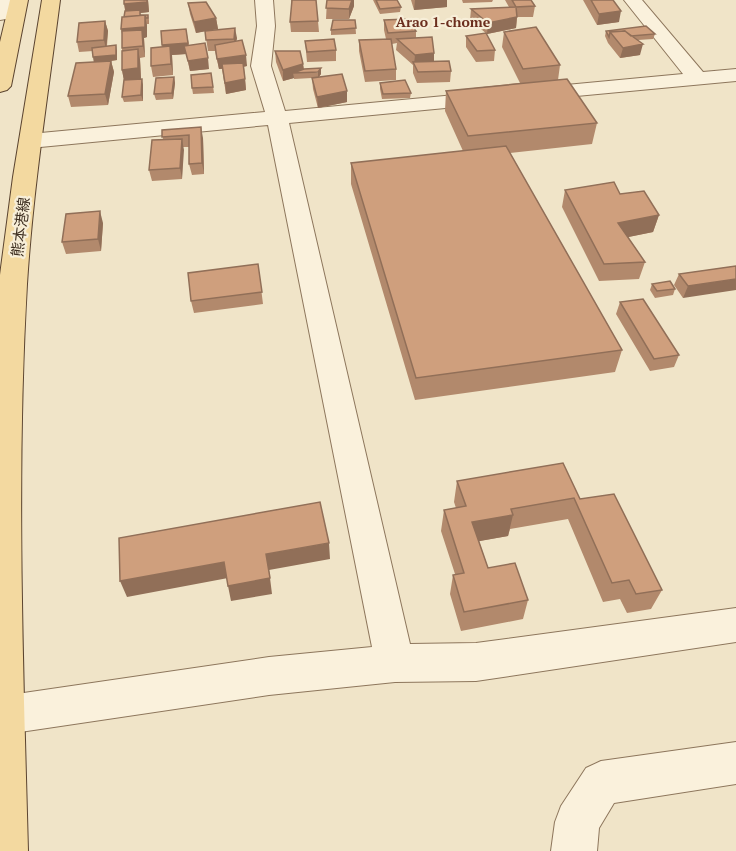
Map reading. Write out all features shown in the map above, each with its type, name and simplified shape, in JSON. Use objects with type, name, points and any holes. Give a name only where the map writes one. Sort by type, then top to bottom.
[{"type":"main road","points":[[0,86],[19,0]]},
{"type":"main road","name":"熊本港線","points":[[4,851],[0,609],[6,396],[4,284],[30,141],[51,0]]},
{"type":"street","points":[[0,15],[4,0]]},
{"type":"street","points":[[264,0],[266,26],[261,66],[277,117],[395,663]]},
{"type":"street","points":[[633,0],[649,25],[674,49],[698,79]]},
{"type":"street","points":[[30,141],[736,75]]},
{"type":"street","points":[[3,716],[269,676],[395,663],[476,662],[736,625]]},
{"type":"street","points":[[574,851],[577,822],[602,783],[736,764]]},
{"type":"building","points":[[124,0],[147,0],[147,2],[124,4]]},
{"type":"building","points":[[292,0],[316,0],[318,21],[290,22]]},
{"type":"building","points":[[327,0],[352,0],[349,9],[326,8]]},
{"type":"building","points":[[376,0],[397,0],[401,7],[380,9]]},
{"type":"building","points":[[512,0],[531,0],[535,6],[516,7]]},
{"type":"building","points":[[591,0],[613,0],[621,11],[599,14]]},
{"type":"building","points":[[206,2],[216,18],[194,22],[188,3]]},
{"type":"building","points":[[516,7],[517,17],[488,23],[471,9]]},
{"type":"building","points":[[140,10],[140,15],[145,15],[124,17],[125,11]]},
{"type":"building","points":[[145,15],[145,27],[121,29],[122,17]]},
{"type":"building","points":[[408,19],[416,31],[388,33],[384,20]]},
{"type":"building","points":[[333,20],[355,20],[356,28],[331,30]]},
{"type":"building","points":[[105,21],[104,40],[77,42],[79,23]]},
{"type":"building","points":[[646,26],[655,34],[631,36],[625,31],[610,32],[609,37],[606,31]]},
{"type":"building","points":[[536,27],[560,65],[523,69],[504,32]]},
{"type":"building","points":[[235,28],[234,39],[206,40],[205,31]]},
{"type":"building","points":[[186,29],[188,43],[162,45],[161,31]]},
{"type":"building","points":[[142,30],[143,46],[122,48],[122,31]]},
{"type":"building","points":[[625,31],[643,44],[623,48],[610,32]]},
{"type":"building","points":[[486,33],[495,50],[477,51],[466,36]]},
{"type":"building","points":[[432,37],[434,53],[415,55],[397,39]]},
{"type":"building","points":[[334,39],[336,50],[307,52],[305,41]]},
{"type":"building","points":[[391,39],[396,69],[365,71],[359,40]]},
{"type":"building","points":[[242,40],[246,55],[217,59],[215,45]]},
{"type":"building","points":[[205,43],[208,58],[188,61],[184,46]]},
{"type":"building","points":[[116,45],[116,55],[93,57],[92,48]]},
{"type":"building","points":[[170,46],[171,64],[151,66],[151,48]]},
{"type":"building","points":[[138,49],[138,68],[122,70],[122,51]]},
{"type":"building","points":[[275,51],[300,51],[303,64],[283,70]]},
{"type":"building","points":[[111,61],[105,94],[68,96],[76,63]]},
{"type":"building","points":[[449,61],[451,71],[418,72],[413,62]]},
{"type":"building","points":[[243,63],[245,79],[225,83],[222,64]]},
{"type":"building","points":[[321,68],[318,72],[293,73],[304,69]]},
{"type":"building","points":[[211,73],[213,87],[192,88],[191,75]]},
{"type":"building","points":[[342,74],[347,91],[317,97],[312,78]]},
{"type":"building","points":[[174,77],[172,93],[154,94],[156,78]]},
{"type":"building","points":[[142,79],[141,95],[122,97],[124,80]]},
{"type":"building","points":[[567,79],[597,123],[468,136],[446,91]]},
{"type":"building","points":[[405,80],[411,93],[383,94],[380,83]]},
{"type":"building","points":[[201,127],[202,163],[189,164],[189,135],[162,137],[162,130]]},
{"type":"building","points":[[182,139],[180,168],[149,170],[152,140]]},
{"type":"building","points":[[506,146],[622,350],[416,378],[351,163]]},
{"type":"building","points":[[614,182],[620,194],[644,191],[659,215],[618,223],[645,262],[604,264],[565,190]]},
{"type":"building","points":[[100,211],[98,239],[62,242],[66,214]]},
{"type":"building","points":[[258,264],[262,292],[191,301],[188,273]]},
{"type":"building","points":[[736,266],[736,279],[688,286],[679,274]]},
{"type":"building","points":[[670,281],[675,289],[657,291],[652,284]]},
{"type":"building","points":[[643,299],[679,355],[654,359],[620,302]]},
{"type":"building","points":[[563,463],[580,499],[614,494],[662,590],[636,594],[629,580],[612,583],[574,498],[511,509],[513,515],[472,522],[488,568],[515,563],[528,600],[464,612],[453,575],[464,573],[444,510],[466,506],[457,481]]},
{"type":"building","points":[[320,502],[329,543],[266,554],[270,578],[228,586],[224,562],[120,581],[119,538]]},
{"type":"district","name":"Arao 1-chome","points":[[443,21]]}]
